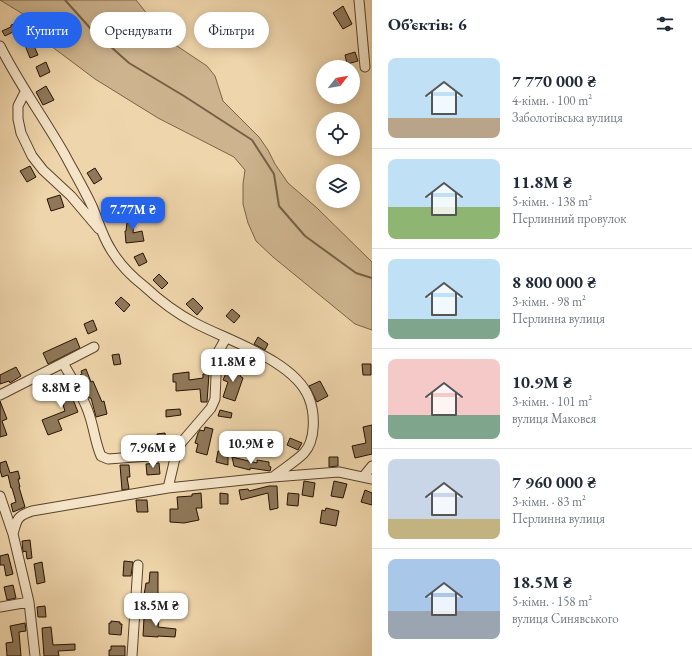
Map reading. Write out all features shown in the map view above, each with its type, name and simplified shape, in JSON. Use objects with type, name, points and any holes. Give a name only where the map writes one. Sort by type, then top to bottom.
[{"type":"street","points":[[359,0],[365,67]]},
{"type":"street","points":[[0,46],[92,205],[109,247],[119,261],[142,285],[168,306],[194,323],[283,366],[298,380],[309,397],[313,412],[313,429],[310,443],[305,452],[273,477]]},
{"type":"street","points":[[27,94],[24,94],[18,106],[18,119],[21,133],[32,156],[43,170],[71,196],[104,235]]},
{"type":"street","points":[[168,488],[176,454],[181,443],[211,408],[215,399],[217,354],[226,338]]},
{"type":"street","points":[[0,395],[94,347]]},
{"type":"street","points":[[62,363],[78,390],[89,413],[96,445],[101,456],[108,459],[176,454]]},
{"type":"street","points":[[13,534],[17,520],[21,515],[32,511],[168,488],[273,477],[339,472],[368,478],[372,466]]},
{"type":"street","points":[[0,496],[13,534],[29,602],[34,656]]},
{"type":"street","points":[[132,656],[138,565]]},
{"type":"street","points":[[0,607],[29,602]]},
{"type":"shaded area","points":[[0,0],[136,0],[146,12],[90,12],[90,48],[180,48],[207,66],[215,76],[223,101],[259,137],[288,183],[317,208],[372,262],[372,330],[355,324],[273,257],[256,241],[248,223],[243,204],[245,170],[234,157],[158,118],[95,79],[54,48],[82,48],[82,12],[20,12]]},
{"type":"building","points":[[343,6],[352,24],[343,29],[333,13]]},
{"type":"building","points":[[11,25],[12,32],[5,36],[2,31],[11,27]]},
{"type":"building","points":[[26,48],[35,48],[38,55],[30,58]]},
{"type":"building","points":[[355,52],[358,60],[346,60],[345,55]]},
{"type":"building","points":[[46,62],[50,72],[40,77],[36,67]]},
{"type":"building","points":[[46,86],[54,100],[43,105],[36,92]]},
{"type":"building","points":[[30,166],[36,177],[27,182],[20,171]]},
{"type":"building","points":[[95,168],[102,179],[94,184],[87,173]]},
{"type":"building","points":[[60,195],[64,207],[51,211],[47,199]]},
{"type":"building","points":[[124,199],[131,200],[130,208],[123,207]]},
{"type":"building","points":[[128,214],[135,214],[133,233],[142,231],[144,241],[126,243],[125,231]]},
{"type":"building","points":[[143,253],[147,262],[139,266],[134,257]]},
{"type":"building","points":[[159,274],[168,283],[162,289],[153,280]]},
{"type":"building","points":[[121,297],[130,305],[124,312],[115,303]]},
{"type":"building","points":[[193,298],[203,308],[197,315],[186,304]]},
{"type":"building","points":[[232,309],[240,316],[234,323],[226,316]]},
{"type":"building","points":[[93,320],[97,330],[88,334],[84,324]]},
{"type":"building","points":[[258,337],[268,344],[265,350],[254,344]]},
{"type":"building","points":[[76,338],[80,348],[48,364],[43,353]]},
{"type":"building","points":[[119,354],[121,364],[114,365],[112,355]]},
{"type":"building","points":[[362,364],[371,364],[371,375],[363,375]]},
{"type":"building","points":[[229,366],[242,371],[240,376],[243,378],[235,401],[223,397],[228,382],[223,380]]},
{"type":"building","points":[[16,367],[21,376],[10,383],[9,381],[0,384],[0,375]]},
{"type":"building","points":[[86,369],[102,402],[104,401],[107,414],[96,417],[91,398],[89,398],[80,375],[82,374],[81,371]]},
{"type":"building","points":[[189,372],[189,380],[203,378],[203,374],[209,374],[207,402],[201,402],[200,389],[176,391],[176,382],[173,382],[173,374]]},
{"type":"building","points":[[64,381],[78,412],[58,420],[62,430],[48,435],[42,420],[65,411],[64,405],[54,386]]},
{"type":"building","points":[[320,381],[328,396],[317,402],[309,386]]},
{"type":"building","points":[[0,401],[7,419],[2,421],[7,435],[0,437]]},
{"type":"building","points":[[180,409],[181,415],[166,417],[166,410]]},
{"type":"building","points":[[220,410],[232,413],[231,418],[218,416]]},
{"type":"building","points":[[372,425],[372,454],[355,458],[352,446],[366,443],[363,427]]},
{"type":"building","points":[[205,427],[213,429],[207,455],[196,452],[198,444],[195,443],[198,433],[200,430],[204,431]]},
{"type":"building","points":[[165,433],[166,444],[158,445],[157,434]]},
{"type":"building","points":[[290,438],[302,443],[298,450],[287,445]]},
{"type":"building","points":[[125,439],[133,439],[133,451],[125,451]]},
{"type":"building","points":[[250,440],[260,444],[257,452],[246,448]]},
{"type":"building","points":[[218,451],[228,453],[228,465],[216,462]]},
{"type":"building","points":[[232,457],[257,463],[257,460],[269,462],[269,466],[271,467],[270,471],[250,468],[250,470],[234,466]]},
{"type":"building","points":[[329,457],[338,457],[338,466],[329,467]]},
{"type":"building","points":[[6,461],[10,473],[18,471],[20,479],[18,479],[19,487],[25,507],[13,512],[11,504],[16,502],[8,475],[2,477],[0,470],[0,463]]},
{"type":"building","points":[[159,463],[160,474],[147,475],[146,464]]},
{"type":"building","points":[[120,465],[129,465],[130,477],[127,477],[129,489],[122,490]]},
{"type":"building","points":[[304,481],[315,483],[313,497],[302,495]]},
{"type":"building","points":[[334,481],[347,484],[343,498],[331,496]]},
{"type":"building","points":[[269,486],[277,486],[278,508],[270,510],[268,493],[241,500],[239,490],[248,489],[249,491]]},
{"type":"building","points":[[365,490],[372,493],[372,505],[361,502]]},
{"type":"building","points":[[201,493],[202,508],[196,508],[199,520],[184,523],[170,522],[170,509],[178,509],[177,497],[192,496],[192,494]]},
{"type":"building","points":[[220,493],[228,494],[228,504],[220,504]]},
{"type":"building","points":[[288,493],[299,494],[298,506],[287,505]]},
{"type":"building","points":[[136,500],[147,500],[148,512],[137,512]]},
{"type":"building","points":[[326,508],[339,511],[336,526],[320,523],[322,510],[325,511]]},
{"type":"building","points":[[30,540],[32,558],[27,559],[26,551],[23,552],[22,541]]},
{"type":"building","points":[[8,554],[13,574],[6,576],[4,565],[0,565],[0,556]]},
{"type":"building","points":[[124,561],[133,562],[131,576],[123,576]]},
{"type":"building","points":[[42,562],[45,582],[37,584],[34,564]]},
{"type":"building","points":[[150,572],[158,572],[158,597],[144,595],[146,583],[149,583]]},
{"type":"building","points":[[13,585],[16,598],[7,600],[4,587]]},
{"type":"building","points":[[45,606],[46,617],[38,617],[37,607]]},
{"type":"building","points":[[147,612],[160,614],[158,627],[176,629],[175,637],[143,636],[144,618],[146,618]]},
{"type":"building","points":[[111,621],[120,622],[120,624],[122,624],[121,635],[109,634],[109,623],[111,623]]},
{"type":"building","points":[[25,623],[26,631],[19,632],[21,656],[7,656],[6,643],[13,642],[10,626]]},
{"type":"building","points":[[51,627],[53,645],[75,644],[75,650],[58,651],[59,656],[44,656],[42,628]]},
{"type":"building","points":[[111,646],[125,646],[125,656],[109,656]]},
{"type":"waterway","points":[[65,0],[91,29],[129,63],[184,96],[252,140],[274,174],[279,206],[305,236],[356,273],[372,278]]}]
